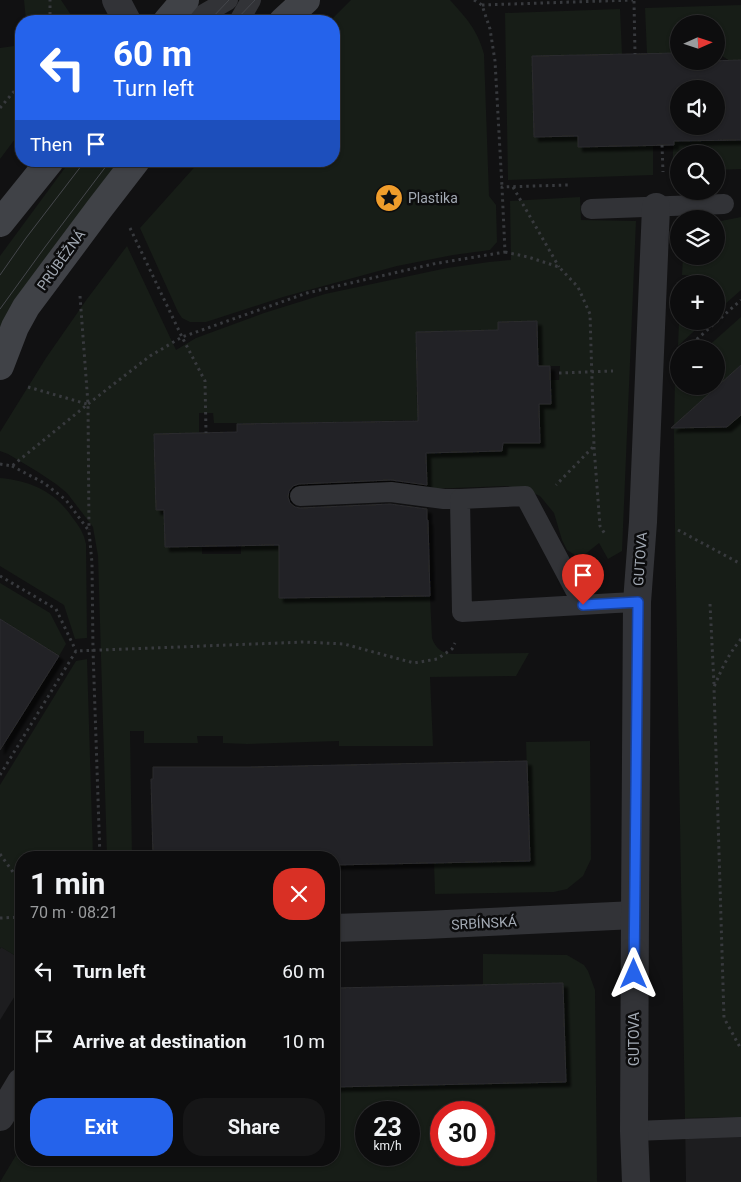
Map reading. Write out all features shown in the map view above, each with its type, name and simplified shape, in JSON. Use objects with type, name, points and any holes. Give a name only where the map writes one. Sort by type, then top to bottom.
[{"type":"main road","points":[[172,15],[185,0]]},
{"type":"main road","points":[[290,15],[306,0]]},
{"type":"main road","points":[[0,223],[45,167]]},
{"type":"main road","name":"PRŮBĚŽNÁ","points":[[0,366],[15,327],[26,307],[131,167]]},
{"type":"street","points":[[116,0],[124,15]]},
{"type":"street","name":"GUTOVA","points":[[636,1182],[634,1131],[638,602],[656,207]]},
{"type":"street","name":"SRBÍNSKÁ","points":[[340,928],[635,915]]},
{"type":"street","points":[[0,1117],[15,1092]]},
{"type":"lane","points":[[202,15],[228,0]]},
{"type":"lane","points":[[242,15],[251,0]]},
{"type":"lane","points":[[592,209],[724,204]]},
{"type":"lane","points":[[300,496],[391,492],[444,499],[525,496],[583,605]]},
{"type":"lane","points":[[460,499],[462,612],[638,602]]},
{"type":"lane","points":[[634,1131],[741,1127]]},
{"type":"path","points":[[50,0],[50,15]]},
{"type":"path","points":[[474,0],[482,5],[634,0],[635,54]]},
{"type":"path","points":[[482,5],[490,29],[495,61],[505,252]]},
{"type":"path","points":[[0,108],[15,90]]},
{"type":"path","points":[[662,145],[663,172]]},
{"type":"path","points":[[502,187],[573,185]]},
{"type":"path","points":[[513,187],[559,267],[578,287],[590,314],[594,446],[600,526],[608,541]]},
{"type":"path","points":[[129,226],[182,338],[205,381],[206,433]]},
{"type":"path","points":[[12,466],[150,356],[182,338],[307,293],[433,264],[505,252],[559,267]]},
{"type":"path","points":[[80,296],[88,404],[89,531],[92,563],[100,851]]},
{"type":"path","points":[[696,340],[741,300]]},
{"type":"path","points":[[559,373],[605,372]]},
{"type":"path","points":[[26,386],[88,404]]},
{"type":"path","points":[[532,510],[594,446]]},
{"type":"path","points":[[0,464],[12,466],[44,483],[66,500],[89,531]]},
{"type":"path","points":[[643,522],[675,528],[741,564]]},
{"type":"path","points":[[0,576],[56,609],[76,651]]},
{"type":"path","points":[[710,604],[724,1018],[741,1049]]},
{"type":"path","points":[[76,651],[304,642],[344,644],[414,663],[437,659],[452,649],[471,611]]},
{"type":"path","points":[[714,688],[721,669],[741,639]]},
{"type":"path","points":[[0,775],[76,651]]},
{"type":"path","points":[[0,854],[15,875]]},
{"type":"path","points":[[0,918],[15,917]]},
{"type":"shaded area","points":[[24,0],[61,0],[71,15],[25,15]]},
{"type":"shaded area","points":[[351,0],[450,0],[475,31],[484,54],[489,196],[496,205],[497,242],[490,250],[397,266],[283,297],[206,322],[190,322],[182,318],[178,312],[140,228],[195,167],[340,167],[340,15],[336,15]]},
{"type":"shaded area","points":[[741,5],[741,60],[730,61],[725,58],[725,15],[670,15],[670,53],[647,54],[645,8]]},
{"type":"shaded area","points":[[620,9],[622,54],[532,56],[534,137],[578,136],[578,147],[653,145],[653,175],[508,180],[505,13]]},
{"type":"shaded area","points":[[15,46],[15,139],[0,159],[0,48]]},
{"type":"shaded area","points":[[674,135],[699,135],[741,140],[741,169],[725,170],[725,145],[673,145]]},
{"type":"shaded area","points":[[66,167],[120,167],[48,260],[0,327],[0,256]]},
{"type":"shaded area","points":[[580,197],[581,220],[636,221],[622,551],[608,559],[599,543],[583,556],[575,555],[567,550],[554,513],[540,496],[524,489],[507,486],[427,489],[426,445],[464,452],[502,451],[503,443],[540,443],[539,404],[551,403],[550,380],[559,380],[560,366],[538,366],[498,330],[416,332],[417,408],[426,420],[237,424],[214,423],[213,413],[199,413],[199,434],[164,510],[165,547],[202,547],[202,554],[241,554],[241,546],[279,545],[279,598],[430,596],[432,638],[435,645],[442,651],[452,654],[529,653],[516,676],[430,677],[433,746],[339,746],[339,741],[223,743],[223,736],[197,736],[198,743],[144,743],[144,731],[130,731],[132,851],[107,851],[98,556],[93,527],[67,493],[56,484],[0,451],[0,432],[46,358],[127,246],[176,350],[196,338],[264,313],[325,294],[447,268],[511,260],[510,201]]},
{"type":"shaded area","points":[[741,217],[741,290],[725,304],[725,275],[682,275],[683,265],[725,265],[725,220]]},
{"type":"shaded area","points":[[741,317],[741,1117],[685,1118],[675,528],[675,395],[725,395],[725,340],[715,340]]},
{"type":"shaded area","points":[[679,330],[695,330],[684,340],[678,340]]},
{"type":"shaded area","points":[[0,478],[32,485],[49,494],[58,500],[81,530],[86,544],[87,638],[75,639],[64,605],[0,566]]},
{"type":"shaded area","points":[[0,583],[50,613],[66,644],[59,656],[0,619]]},
{"type":"shaded area","points":[[87,659],[93,851],[15,851],[15,955],[1,947],[0,949],[0,785],[76,661]]},
{"type":"shaded area","points":[[590,741],[591,859],[583,876],[567,889],[554,892],[435,894],[434,863],[530,861],[526,742]]},
{"type":"shaded area","points":[[1,947],[15,955],[15,996],[0,1020]]},
{"type":"shaded area","points":[[483,954],[567,955],[584,965],[588,971],[595,990],[597,1182],[0,1182],[15,1157],[15,1166],[340,1166],[340,1087],[565,1082],[563,983],[483,985]]},
{"type":"shaded area","points":[[741,1117],[741,1182],[686,1182],[685,1118]]},
{"type":"building","points":[[670,53],[670,70],[725,70],[725,61],[741,60],[741,140],[674,141],[674,145],[578,147],[578,136],[534,137],[532,56]]},
{"type":"building","points":[[537,321],[538,366],[550,366],[551,404],[539,404],[540,443],[503,443],[502,451],[426,453],[427,485],[391,480],[299,484],[293,486],[289,491],[290,503],[300,508],[390,504],[427,509],[430,596],[279,598],[279,545],[165,547],[164,510],[156,510],[154,434],[237,432],[237,424],[418,421],[416,332],[498,330],[498,322]]},
{"type":"building","points":[[741,365],[741,415],[727,427],[671,428],[708,395],[725,395],[725,379]]},
{"type":"building","points":[[0,619],[59,656],[0,750]]},
{"type":"building","points":[[527,761],[530,861],[340,865],[340,851],[153,851],[151,779],[153,779],[153,767],[248,767]]},
{"type":"building","points":[[563,983],[566,1082],[340,1087],[340,988]]},
{"type":"tram line","points":[[215,15],[229,0]]},
{"type":"tram line","points":[[241,15],[255,0]]},
{"type":"tram line","points":[[0,275],[80,167]]},
{"type":"tram line","points":[[0,309],[105,167]]},
{"type":"place","name":"Plastika","points":[[389,198]]},
{"type":"route","points":[[583,605],[638,602],[634,974]]}]
